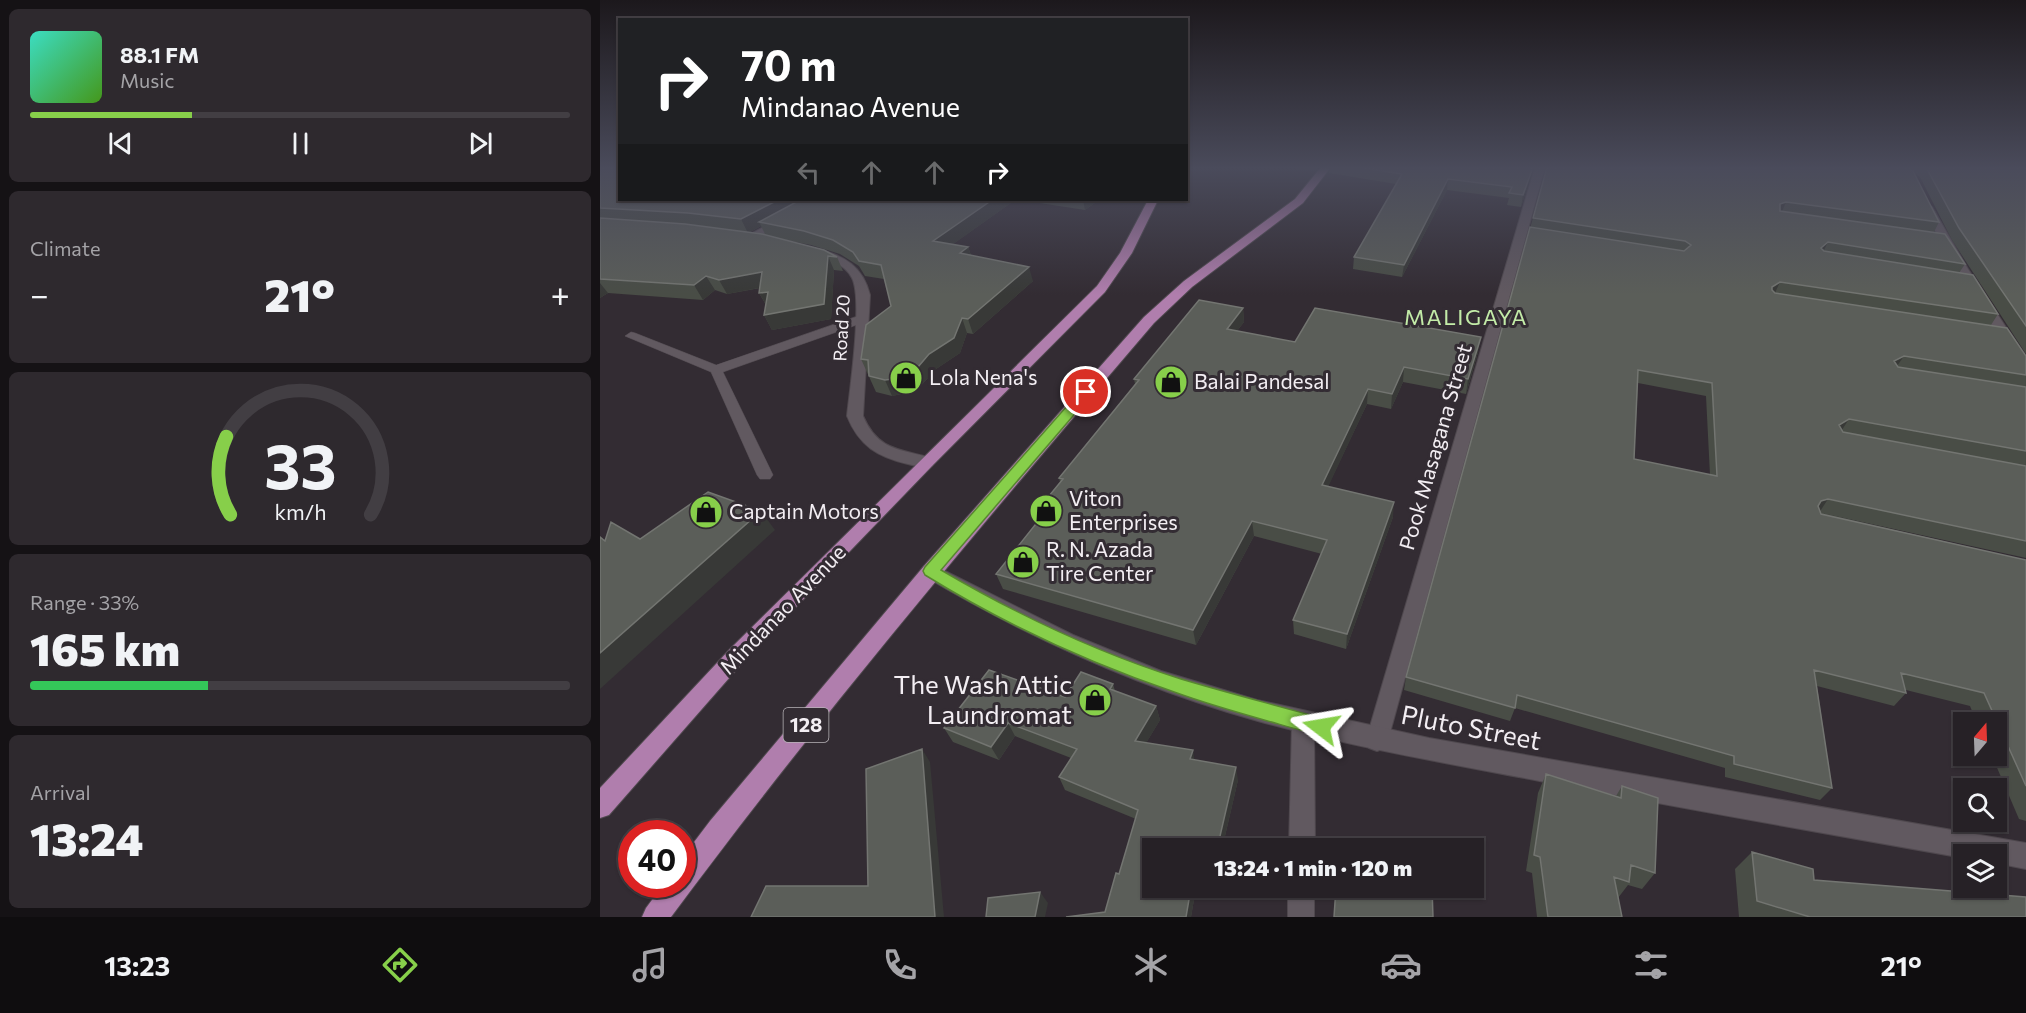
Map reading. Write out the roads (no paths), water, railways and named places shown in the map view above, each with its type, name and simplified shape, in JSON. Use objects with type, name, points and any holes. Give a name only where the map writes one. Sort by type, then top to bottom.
[{"type":"main road","name":"Mindanao Avenue","points":[[600,806],[737,655],[926,462],[1101,289],[1126,253],[1148,210]]},
{"type":"main road","name":"128","points":[[696,861],[931,571],[1149,320],[1188,284],[1287,210]]},
{"type":"main road","points":[[655,917],[669,898]]},
{"type":"street","points":[[766,243],[740,239],[800,210]]},
{"type":"street","name":"Pook Masagana Street","points":[[1377,740],[1530,210]]},
{"type":"street","points":[[1927,210],[1938,240],[1963,282],[2004,335],[2026,369]]},
{"type":"street","name":"Road 20","points":[[805,250],[824,254],[847,264],[861,278],[864,295],[855,396],[855,416],[859,429],[870,442],[888,453],[926,462]]},
{"type":"street","name":"Pluto Street","points":[[931,571],[975,598],[1069,644],[1178,686],[1303,723],[1377,740],[1720,804],[2026,856]]},
{"type":"street","points":[[1302,838],[1303,723]]},
{"type":"street","points":[[1301,898],[1301,917]]},
{"type":"lane","points":[[631,336],[716,370],[861,319]]},
{"type":"lane","points":[[1981,332],[2004,335]]},
{"type":"lane","points":[[716,370],[765,476]]},
{"type":"place","name":"Lola Nena's","points":[[906,378]]},
{"type":"place","name":"Balai Pandesal","points":[[1171,382]]},
{"type":"place","name":"Viton Enterprises","points":[[1046,511]]},
{"type":"place","name":"Captain Motors","points":[[706,512]]},
{"type":"place","name":"R. N. Azada Tire Center","points":[[1023,562]]},
{"type":"place","name":"The Wash Attic Laundromat","points":[[1095,700]]},
{"type":"district","name":"MALIGAYA","points":[[1466,317]]}]
